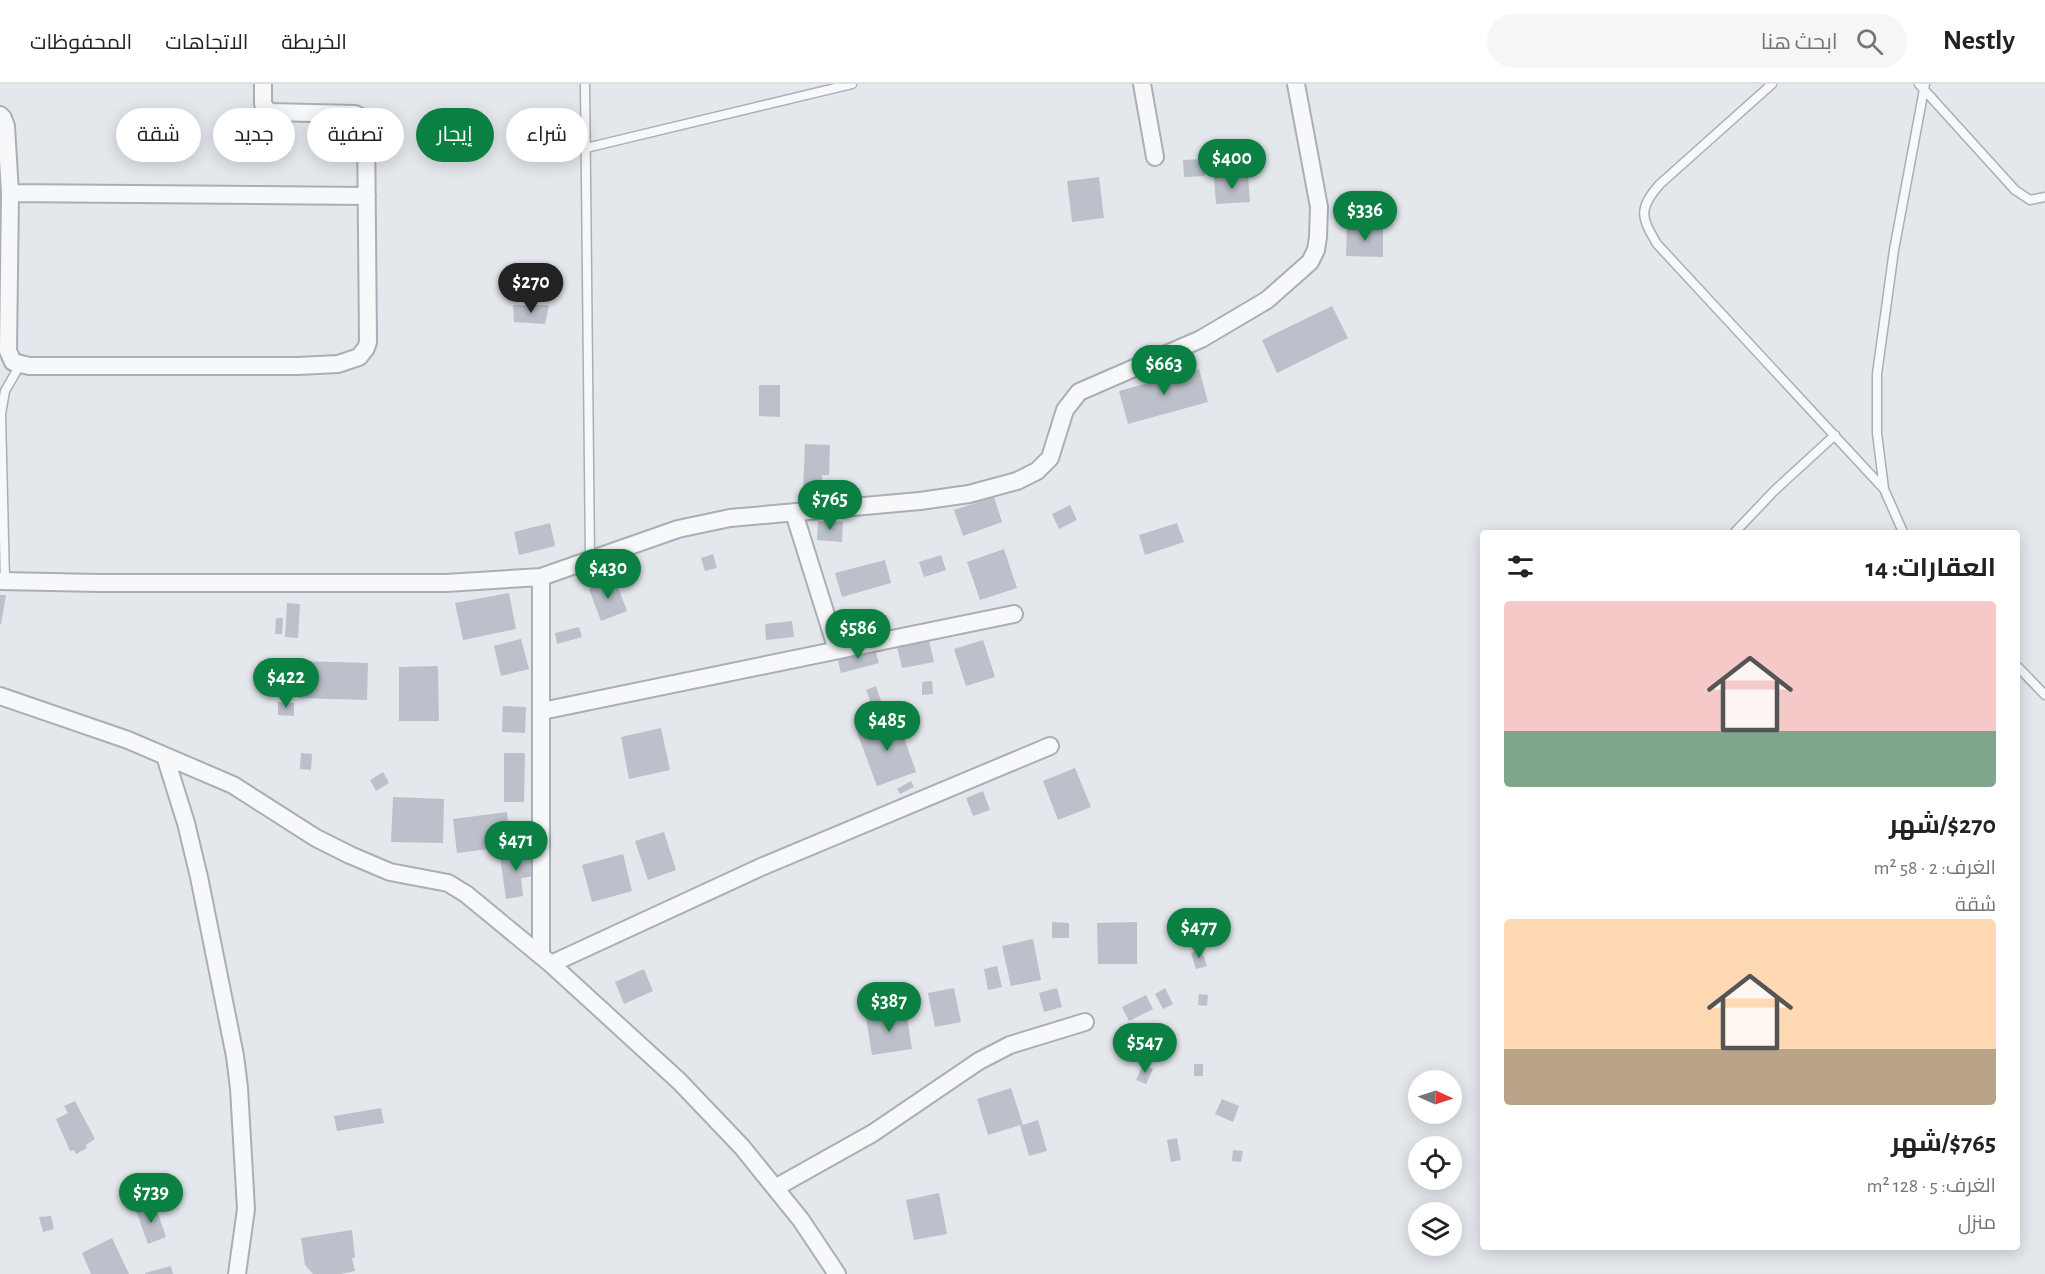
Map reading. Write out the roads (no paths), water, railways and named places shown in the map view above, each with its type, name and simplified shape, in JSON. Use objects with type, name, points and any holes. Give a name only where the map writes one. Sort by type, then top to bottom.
[{"type":"street","points":[[0,115],[6,126],[10,192],[8,351],[14,362],[20,365],[298,366],[338,364],[359,357],[368,342],[367,129],[361,117],[355,114],[269,112],[263,104],[263,84]]},
{"type":"street","points":[[1142,84],[1155,157]]},
{"type":"street","points":[[2,581],[100,584],[446,583],[541,577],[678,529],[730,519],[920,501],[969,494],[1017,481],[1037,471],[1050,458],[1065,410],[1079,392],[1201,339],[1267,300],[1310,262],[1316,250],[1319,207],[1296,84]]},
{"type":"street","points":[[10,192],[367,196]]},
{"type":"street","points":[[794,513],[837,650]]},
{"type":"street","points":[[541,577],[546,960]]},
{"type":"street","points":[[542,711],[1014,614]]},
{"type":"street","points":[[0,696],[128,740],[233,785],[316,838],[350,855],[390,872],[448,883],[466,894],[546,960],[679,1081],[742,1147],[801,1220],[837,1274]]},
{"type":"street","points":[[546,960],[1050,746]]},
{"type":"street","points":[[165,756],[186,823],[199,878],[238,1077],[245,1156],[246,1209],[237,1274]]},
{"type":"street","points":[[775,1188],[873,1133],[979,1061],[1010,1045],[1085,1022]]},
{"type":"lane","points":[[585,84],[585,108]]},
{"type":"lane","points":[[588,148],[852,84]]},
{"type":"lane","points":[[1772,84],[1647,198],[1644,212],[1647,227],[1657,244],[1884,489]]},
{"type":"lane","points":[[1923,86],[2015,190],[2031,200],[2045,197]]},
{"type":"lane","points":[[1903,530],[1884,489],[1877,433],[1877,374],[1894,250],[1923,86]]},
{"type":"lane","points":[[586,162],[590,560]]},
{"type":"lane","points":[[2,581],[2,408],[5,391],[20,365]]},
{"type":"lane","points":[[1737,530],[1775,490],[1834,435]]},
{"type":"lane","points":[[2020,669],[2045,694]]}]
